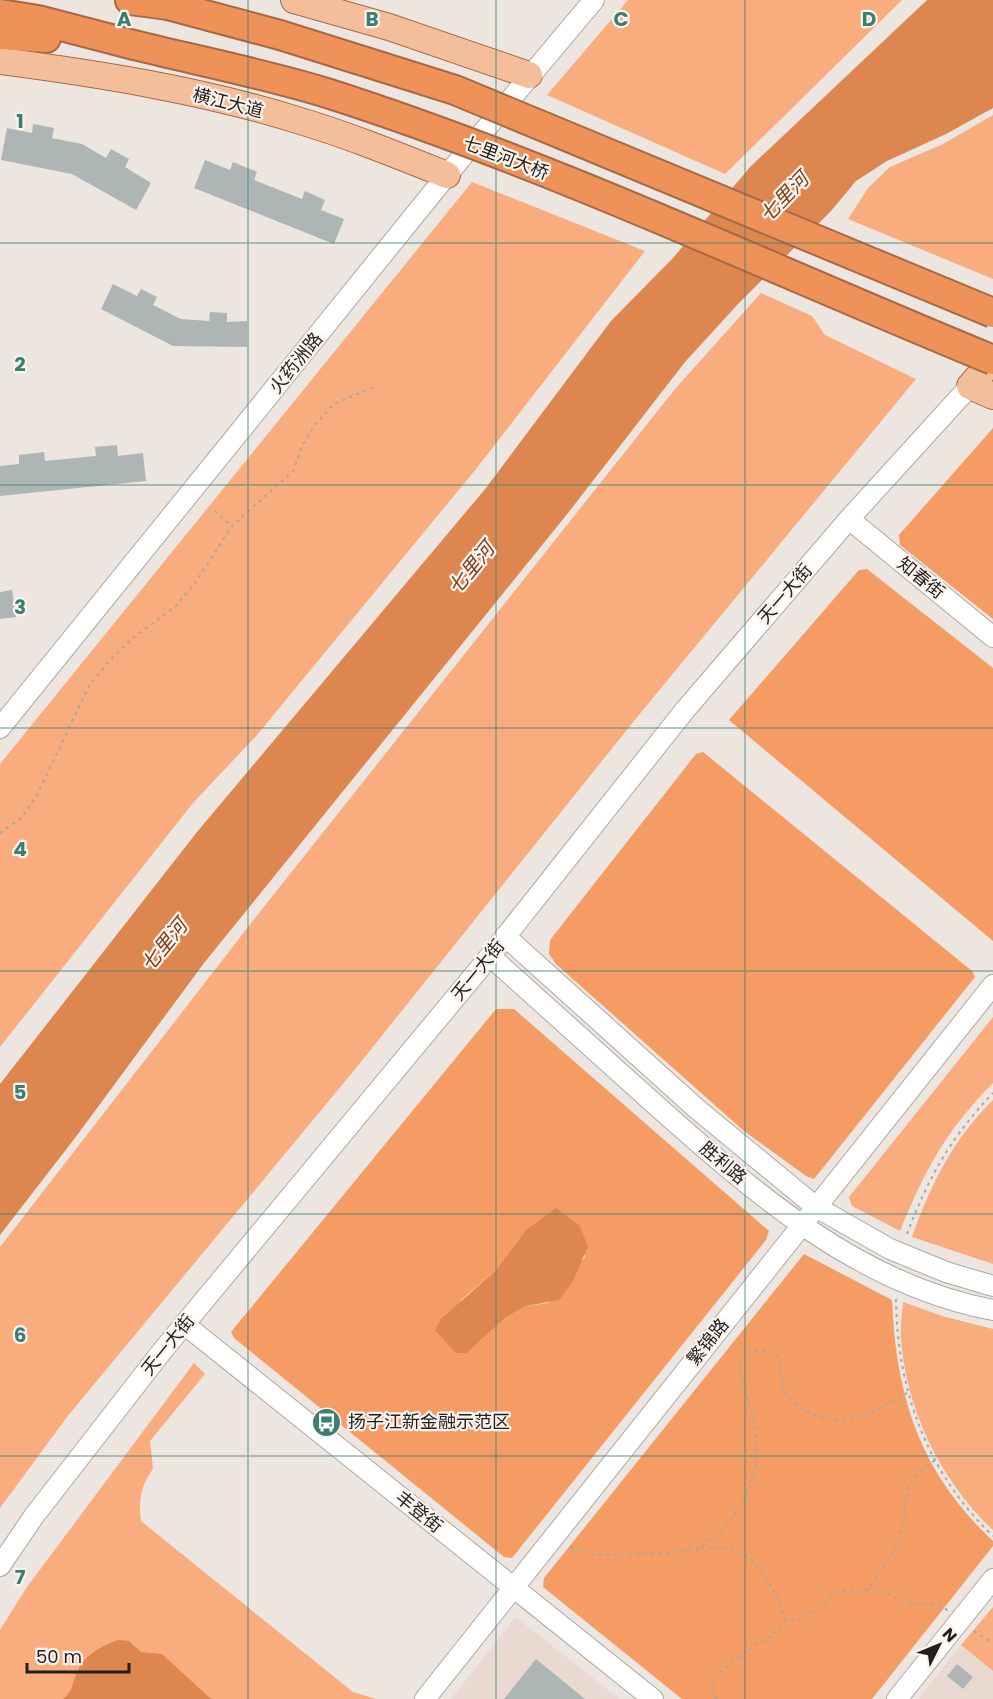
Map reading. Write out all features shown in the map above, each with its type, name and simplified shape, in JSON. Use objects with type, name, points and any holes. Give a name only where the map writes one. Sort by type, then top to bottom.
[{"type":"highway","points":[[130,0],[161,2],[291,38],[455,90],[993,313]]},
{"type":"highway","name":"七里河大桥","points":[[0,14],[38,20],[328,94],[439,132],[614,201],[993,360]]},
{"type":"highway","points":[[0,35],[134,45]]},
{"type":"main road","points":[[294,0],[389,27],[529,75]]},
{"type":"main road","name":"横江大道","points":[[0,61],[121,80],[294,119],[358,139],[447,175]]},
{"type":"main road","points":[[982,391],[993,360]]},
{"type":"street","name":"火药洲路","points":[[0,728],[447,175],[594,0]]},
{"type":"street","name":"天一大街","points":[[0,1566],[34,1516],[184,1324],[490,956],[685,710],[849,519],[982,391]]},
{"type":"street","name":"知春街","points":[[849,519],[993,637]]},
{"type":"street","points":[[505,936],[697,1109],[816,1207],[890,1249],[946,1272],[993,1286]]},
{"type":"street","name":"胜利路","points":[[490,956],[699,1143],[801,1226],[852,1258],[916,1287],[993,1310]]},
{"type":"street","name":"繁锦路","points":[[425,1699],[993,985]]},
{"type":"street","name":"丰登街","points":[[184,1324],[653,1699]]},
{"type":"street","points":[[897,1699],[993,1579]]},
{"type":"path","points":[[0,833],[21,818],[36,797],[90,684],[134,637],[176,607],[195,583],[232,526],[294,470],[301,448],[314,426],[334,404],[376,386]]},
{"type":"path","points":[[215,511],[232,526]]},
{"type":"path","points":[[907,1234],[930,1177],[949,1145],[993,1093]]},
{"type":"path","points":[[896,1299],[899,1352],[907,1393],[921,1433],[951,1488],[975,1519],[993,1536]]},
{"type":"path","points":[[701,1548],[740,1509],[749,1491],[755,1469],[757,1444],[753,1418],[739,1367],[745,1354],[768,1350],[777,1354],[787,1396],[802,1409],[819,1418],[838,1420],[864,1416],[907,1393]]},
{"type":"path","points":[[866,1590],[892,1553],[901,1533],[907,1488],[918,1474],[935,1460]]},
{"type":"path","points":[[570,1547],[596,1555],[630,1556],[701,1548],[732,1549],[743,1553],[758,1567],[786,1620]]},
{"type":"path","points":[[786,1620],[796,1621],[814,1614],[835,1595],[845,1591],[866,1590],[877,1590],[909,1603],[930,1603],[944,1608],[950,1614]]},
{"type":"path","points":[[716,1699],[712,1684],[715,1676],[757,1643],[768,1639],[786,1620]]},
{"type":"path","points":[[969,1628],[993,1643]]},
{"type":"shaded area","points":[[628,0],[902,0],[725,174],[547,95]]},
{"type":"shaded area","points":[[993,115],[993,279],[848,219],[868,188],[890,167],[943,144]]},
{"type":"shaded area","points":[[472,182],[645,251],[476,469],[257,735],[193,803],[0,1047],[0,764]]},
{"type":"shaded area","points":[[761,293],[812,316],[825,335],[916,379],[638,716],[356,1068],[67,1417],[0,1508],[0,1247],[259,913],[675,389]]},
{"type":"shaded area","points":[[993,428],[993,619],[900,545],[899,535]]},
{"type":"shaded area","points":[[867,569],[993,668],[993,941],[729,720],[859,570]]},
{"type":"shaded area","points":[[703,752],[972,971],[975,977],[814,1179],[806,1176],[744,1131],[556,964],[549,954],[550,940],[696,754]]},
{"type":"shaded area","points":[[496,1009],[514,1009],[769,1231],[766,1240],[512,1558],[504,1557],[234,1338],[231,1332]],"holes":[[[526,1230],[586,1256],[578,1265],[573,1281],[548,1303],[526,1306],[505,1318],[467,1353],[461,1300],[495,1271]]]},
{"type":"shaded area","points":[[993,1017],[993,1083],[962,1117],[938,1152],[918,1189],[900,1231],[852,1206],[849,1197]]},
{"type":"shaded area","points":[[993,1100],[993,1264],[912,1237],[944,1164],[966,1131]]},
{"type":"shaded area","points":[[804,1254],[892,1300],[899,1369],[906,1401],[917,1431],[930,1460],[947,1488],[968,1515],[993,1541],[993,1546],[872,1699],[682,1699],[543,1587],[544,1578]]},
{"type":"shaded area","points":[[903,1302],[942,1316],[993,1329],[993,1530],[957,1490],[929,1443],[919,1418],[904,1365],[901,1334]]},
{"type":"shaded area","points":[[194,1363],[205,1374],[150,1441],[153,1469],[141,1494],[141,1521],[353,1692],[376,1699],[0,1699],[0,1630],[27,1587]]},
{"type":"shaded area","points":[[993,1607],[993,1671],[961,1645]]},
{"type":"shaded area","points":[[516,1617],[619,1699],[451,1699]]},
{"type":"shaded area","points":[[961,1645],[993,1671],[993,1699],[919,1699]]},
{"type":"water","name":"七里河","points":[[927,0],[993,0],[993,108],[946,134],[887,161],[856,181],[831,211],[738,304],[685,362],[568,513],[204,963],[0,1235],[0,1084],[197,832],[486,488],[611,321],[673,258],[751,166]]},
{"type":"water","points":[[556,1208],[579,1225],[588,1246],[573,1281],[559,1300],[526,1306],[505,1318],[467,1353],[456,1353],[435,1330],[441,1319],[495,1271],[526,1230]]},
{"type":"water","points":[[118,1640],[129,1641],[141,1652],[162,1654],[211,1699],[63,1699],[70,1691],[83,1662],[99,1649]]},
{"type":"building","points":[[33,124],[54,128],[52,138],[82,144],[106,158],[111,149],[129,159],[125,167],[151,183],[136,210],[72,174],[1,160],[7,128],[32,133]]},
{"type":"building","points":[[205,160],[230,170],[233,162],[257,172],[254,180],[302,199],[305,191],[325,200],[321,210],[344,219],[334,244],[194,188]]},
{"type":"building","points":[[113,284],[137,296],[141,289],[157,297],[153,305],[181,319],[209,321],[210,312],[227,313],[227,322],[247,321],[247,347],[173,346],[101,309]]},
{"type":"building","points":[[117,445],[118,456],[143,453],[146,481],[0,496],[0,466],[19,464],[19,455],[44,452],[45,461],[96,456],[95,447]]},
{"type":"building","points":[[12,590],[16,617],[0,619],[0,592]]},
{"type":"building","points":[[536,1659],[585,1699],[504,1699]]},
{"type":"building","points":[[957,1664],[973,1677],[963,1689],[947,1676]]},
{"type":"place","name":"扬子江新金融示范区","points":[[327,1422]]}]
